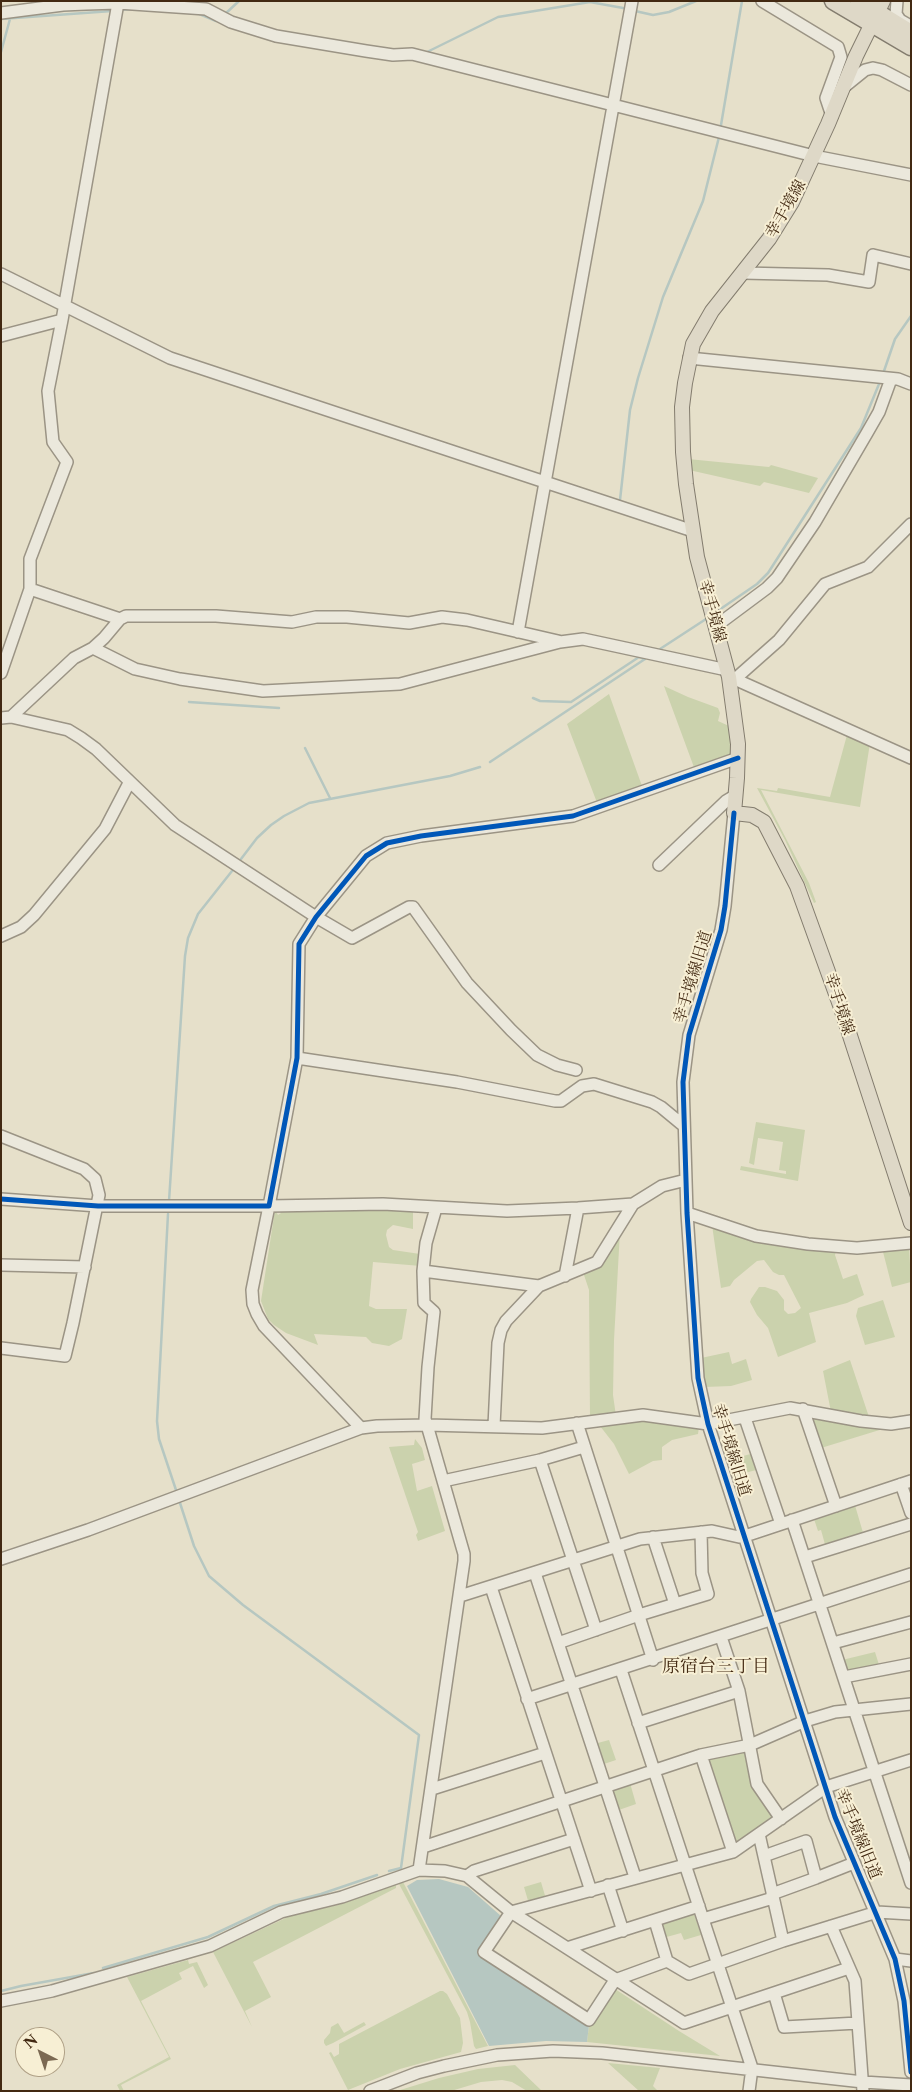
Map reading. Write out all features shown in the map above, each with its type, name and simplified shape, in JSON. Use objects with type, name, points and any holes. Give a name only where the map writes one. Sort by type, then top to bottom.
[{"type":"highway","points":[[833,1],[877,13],[911,47]]},
{"type":"highway","points":[[859,1],[911,33]]},
{"type":"main road","name":"幸手境線","points":[[877,13],[842,88],[814,156],[780,223],[712,311],[700,330],[689,358],[682,407],[683,452],[692,531],[716,626],[731,675],[738,758],[734,813],[752,815],[764,822],[797,886],[837,996],[911,1223]]},
{"type":"street","points":[[518,632],[632,1]]},
{"type":"street","points":[[762,1],[838,47],[841,57],[826,98],[832,116]]},
{"type":"street","points":[[897,1],[896,14],[900,20],[911,26]]},
{"type":"street","points":[[1,13],[63,5],[117,8],[206,8],[223,18],[276,36],[366,51],[412,54],[814,156],[911,175]]},
{"type":"street","points":[[1,673],[30,589],[30,559],[67,462],[53,442],[48,391],[117,8]]},
{"type":"street","points":[[842,88],[865,70],[873,68],[882,70],[911,85]]},
{"type":"street","points":[[743,273],[828,275],[869,282],[873,255],[911,264]]},
{"type":"street","points":[[1,274],[170,358],[692,531]]},
{"type":"street","points":[[1,336],[62,320]]},
{"type":"street","points":[[689,358],[891,379],[911,384]]},
{"type":"street","points":[[716,626],[767,588],[777,578],[814,522],[867,433],[879,412],[891,379]]},
{"type":"street","points":[[731,675],[779,640],[825,584],[868,567],[911,524]]},
{"type":"street","points":[[30,589],[120,619]]},
{"type":"street","points":[[6,718],[74,658],[93,648],[120,619],[126,616],[216,616],[292,622],[316,617],[347,617],[409,623],[442,618],[467,620],[560,642]]},
{"type":"street","points":[[93,648],[135,669],[180,679],[263,691],[400,684],[560,642],[583,639],[731,675],[911,758]]},
{"type":"street","points":[[6,718],[68,730],[96,749],[129,783],[175,824],[316,917],[352,938],[409,907],[413,907],[467,983],[511,1030],[537,1055],[576,1070]]},
{"type":"street","points":[[361,1428],[264,1326],[253,1304],[252,1290],[297,1058],[299,944],[316,917],[355,867],[366,856],[387,843],[421,836],[573,816],[738,758]]},
{"type":"street","points":[[1,936],[21,927],[34,916],[105,829],[129,783]]},
{"type":"street","points":[[659,865],[726,801],[736,795]]},
{"type":"street","name":"幸手境線旧道","points":[[734,813],[721,930],[689,1035],[683,1082],[686,1180],[698,1378],[708,1424],[841,1833],[877,1912],[906,1983],[911,2072]]},
{"type":"street","points":[[297,1058],[457,1082],[555,1101],[561,1101],[582,1086],[594,1084],[652,1102],[662,1107],[684,1126]]},
{"type":"street","points":[[1,1136],[84,1169],[98,1184],[99,1195],[85,1268],[64,1356],[1,1348]]},
{"type":"street","points":[[494,1426],[495,1372],[500,1330],[506,1321],[540,1286],[597,1262],[633,1204],[662,1186],[686,1180]]},
{"type":"street","points":[[1,1199],[98,1206],[383,1204],[507,1210],[633,1204]]},
{"type":"street","points":[[419,1870],[460,1596],[464,1554],[425,1420],[434,1312],[424,1303],[423,1271],[426,1243],[436,1208]]},
{"type":"street","points":[[565,1276],[578,1208]]},
{"type":"street","points":[[688,1213],[756,1236],[808,1244],[857,1248],[911,1243]]},
{"type":"street","points":[[1,1265],[85,1268]]},
{"type":"street","points":[[423,1271],[540,1286]]},
{"type":"street","points":[[1,1559],[361,1428],[427,1425],[542,1428],[642,1415],[708,1424],[745,1418],[778,1409],[803,1409],[867,1422],[891,1424],[911,1421]]},
{"type":"street","points":[[803,1409],[836,1506]]},
{"type":"street","points":[[745,1418],[781,1524]]},
{"type":"street","points":[[577,1422],[653,1660]]},
{"type":"street","points":[[443,1481],[540,1460],[584,1447]]},
{"type":"street","points":[[540,1460],[596,1630]]},
{"type":"street","points":[[460,1596],[616,1546],[653,1537],[712,1531],[740,1537],[745,1536],[906,1482],[911,1513]]},
{"type":"street","points":[[792,1520],[911,1883]]},
{"type":"street","points":[[805,1557],[911,1524]]},
{"type":"street","points":[[558,1642],[708,1594],[702,1573],[701,1532]]},
{"type":"street","points":[[653,1537],[675,1604]]},
{"type":"street","points":[[1,1552],[30,1550]]},
{"type":"street","points":[[536,1573],[634,1877]]},
{"type":"street","points":[[527,1699],[653,1660],[911,1574]]},
{"type":"street","points":[[491,1587],[591,1891]]},
{"type":"street","points":[[833,1643],[911,1622]]},
{"type":"street","points":[[721,1637],[739,1691],[757,1784],[781,1818]]},
{"type":"street","points":[[844,1677],[911,1664]]},
{"type":"street","points":[[621,1670],[752,2068],[749,2091]]},
{"type":"street","points":[[638,1722],[739,1691]]},
{"type":"street","points":[[423,1847],[701,1755],[750,1745],[805,1721],[835,1712],[911,1704]]},
{"type":"street","points":[[432,1789],[545,1753]]},
{"type":"street","points":[[701,1755],[733,1852]]},
{"type":"street","points":[[667,1960],[615,1980],[589,2020],[484,1952],[511,1912],[591,1891],[634,1877],[733,1852],[826,1787],[911,1760]]},
{"type":"street","points":[[759,1834],[783,1941]]},
{"type":"street","points":[[467,1876],[474,1871],[574,1839]]},
{"type":"street","points":[[764,1856],[806,1841],[816,1878]]},
{"type":"street","points":[[703,1920],[773,1896],[854,1863]]},
{"type":"street","points":[[1,2001],[52,1991],[210,1946],[281,1912],[342,1897],[419,1870],[445,1871],[467,1876],[511,1912],[684,2023],[849,1968]]},
{"type":"street","points":[[608,1885],[623,1932]]},
{"type":"street","points":[[567,1948],[623,1932],[699,1906]]},
{"type":"street","points":[[655,1921],[667,1960],[689,1974],[783,1941],[877,1912],[911,1914]]},
{"type":"street","points":[[831,1926],[855,1981],[863,2086]]},
{"type":"street","points":[[895,1959],[911,1961]]},
{"type":"street","points":[[774,1993],[784,2027],[858,2023]]},
{"type":"street","points":[[370,2091],[417,2073],[444,2066],[497,2055],[536,2051],[602,2053],[752,2068],[863,2086],[911,2085]]},
{"type":"green space","points":[[688,459],[769,467],[771,465],[818,478],[809,493],[764,482],[760,486],[689,470]]},
{"type":"green space","points":[[664,686],[718,708],[720,713],[718,721],[729,726],[731,756],[695,770]]},
{"type":"green space","points":[[609,694],[642,786],[600,804],[596,800],[567,724]]},
{"type":"green space","points":[[847,735],[870,743],[860,807],[761,790],[809,883],[816,902],[814,903],[785,840],[757,788],[777,791],[778,788],[830,797]]},
{"type":"green space","points":[[756,1122],[805,1130],[798,1181],[740,1170],[741,1166],[786,1174],[786,1171],[779,1170],[783,1142],[758,1138],[754,1165],[749,1163]]},
{"type":"green space","points":[[382,1206],[418,1208],[425,1210],[431,1214],[430,1219],[427,1212],[418,1210],[413,1212],[413,1229],[393,1225],[387,1230],[386,1235],[389,1247],[393,1250],[420,1254],[421,1266],[373,1262],[369,1306],[376,1309],[407,1309],[402,1339],[389,1346],[372,1343],[366,1337],[314,1334],[318,1345],[286,1333],[274,1325],[268,1319],[261,1301],[275,1210],[278,1215],[281,1213],[277,1208]]},
{"type":"green space","points":[[712,1225],[836,1251],[835,1255],[843,1279],[857,1274],[864,1295],[847,1303],[809,1313],[816,1342],[778,1357],[768,1328],[757,1315],[750,1302],[751,1299],[759,1287],[765,1287],[777,1291],[784,1300],[784,1310],[788,1314],[795,1313],[801,1308],[784,1275],[773,1272],[764,1260],[757,1261],[734,1280],[730,1286],[721,1288]]},
{"type":"green space","points":[[620,1231],[614,1340],[613,1395],[616,1416],[590,1419],[589,1290],[583,1272]]},
{"type":"green space","points":[[909,1246],[911,1282],[892,1287],[882,1248]]},
{"type":"green space","points":[[883,1300],[895,1337],[865,1345],[856,1316],[858,1308]]},
{"type":"green space","points":[[729,1352],[732,1364],[746,1359],[752,1380],[731,1386],[705,1387],[701,1358]]},
{"type":"green space","points":[[850,1360],[869,1417],[831,1412],[823,1371]]},
{"type":"green space","points":[[810,1416],[886,1428],[821,1448]]},
{"type":"green space","points":[[642,1418],[699,1427],[698,1434],[672,1440],[662,1447],[662,1460],[653,1461],[629,1474],[614,1444],[600,1426]]},
{"type":"green space","points":[[415,1439],[422,1448],[425,1460],[412,1464],[417,1491],[432,1486],[445,1531],[418,1541],[416,1535],[418,1532],[389,1447],[414,1445]]},
{"type":"green space","points":[[754,1453],[760,1469],[741,1474],[736,1458]]},
{"type":"green space","points":[[854,1502],[864,1536],[826,1548],[821,1530],[818,1531],[813,1516]]},
{"type":"green space","points":[[875,1652],[880,1668],[849,1674],[842,1660]]},
{"type":"green space","points":[[609,1740],[616,1760],[601,1765],[594,1744]]},
{"type":"green space","points":[[747,1751],[773,1815],[773,1820],[738,1844],[732,1840],[705,1762],[710,1756]]},
{"type":"green space","points":[[630,1783],[636,1804],[616,1811],[612,1789]]},
{"type":"green space","points":[[403,1882],[488,2046],[476,2049],[474,2046],[467,2012],[399,1884]]},
{"type":"green space","points":[[541,1882],[546,1899],[529,1904],[524,1887]]},
{"type":"green space","points":[[396,1885],[396,1888],[253,1962],[271,1997],[245,2011],[252,2027],[213,1952],[290,1916],[338,1905]]},
{"type":"green space","points":[[690,1911],[694,1914],[701,1935],[684,1940],[681,1933],[663,1938],[659,1922]]},
{"type":"green space","points":[[188,1960],[189,1964],[197,1962],[208,1985],[204,1988],[193,1966],[179,1973],[182,1979],[141,2001],[171,2059],[121,2085],[124,2091],[120,2091],[117,2085],[169,2057],[127,1977]]},
{"type":"green space","points":[[615,1989],[720,2056],[587,2042],[589,2025]]},
{"type":"green space","points":[[440,1991],[447,1994],[460,2018],[463,2043],[461,2052],[400,2069],[348,2090],[329,2053],[331,2052],[334,2057],[339,2054],[339,2044]]},
{"type":"green space","points":[[364,2022],[366,2025],[333,2043],[326,2046],[324,2043],[331,2027],[338,2023],[344,2033]]},
{"type":"green space","points":[[608,2063],[660,2068],[653,2086],[658,2091],[639,2091]]},
{"type":"green space","points":[[515,2065],[542,2091],[527,2091],[512,2082],[502,2080],[481,2082],[451,2091],[397,2091],[439,2078],[478,2069]]},
{"type":"shaded area","points":[[439,1879],[468,1887],[501,1916],[502,1919],[479,1953],[589,2025],[587,2042],[546,2041],[489,2046],[407,1886],[417,1880]]},
{"type":"waterway","points":[[224,15],[239,1]]},
{"type":"waterway","points":[[635,11],[653,15],[669,12],[696,1]]},
{"type":"waterway","points":[[721,125],[742,1]]},
{"type":"waterway","points":[[425,53],[498,17],[590,2],[623,8]]},
{"type":"waterway","points":[[120,10],[132,9]]},
{"type":"waterway","points":[[1,19],[112,11]]},
{"type":"waterway","points":[[197,13],[217,20]]},
{"type":"waterway","points":[[1,52],[10,19]]},
{"type":"waterway","points":[[620,500],[630,410],[638,378],[663,297],[703,201],[719,137]]},
{"type":"waterway","points":[[884,371],[895,339],[911,316]]},
{"type":"waterway","points":[[719,610],[757,584],[768,573],[861,428],[879,384]]},
{"type":"waterway","points":[[660,649],[706,619]]},
{"type":"waterway","points":[[533,698],[540,701],[571,702],[639,657],[645,659]]},
{"type":"waterway","points":[[490,762],[645,659]]},
{"type":"waterway","points":[[189,702],[279,708]]},
{"type":"waterway","points":[[305,748],[330,798]]},
{"type":"waterway","points":[[241,859],[257,838],[271,825],[309,803],[450,776],[480,767]]},
{"type":"waterway","points":[[169,1201],[185,956],[188,938],[198,914],[232,871]]},
{"type":"waterway","points":[[168,1214],[157,1421],[159,1439],[176,1490]]},
{"type":"waterway","points":[[180,1503],[194,1546],[209,1576],[243,1605],[419,1735],[401,1868],[389,1871]]},
{"type":"waterway","points":[[103,1968],[208,1937],[274,1906],[321,1894],[377,1875]]},
{"type":"waterway","points":[[1,1991],[94,1973]]},
{"type":"cycle path","points":[[1,1199],[98,1206],[269,1206],[297,1058],[299,944],[316,917],[366,856],[387,843],[421,836],[573,816],[738,758]]},
{"type":"cycle path","points":[[734,813],[721,930],[689,1035],[683,1082],[687,1213],[698,1378],[708,1424],[835,1817],[895,1959],[904,2001],[911,2072]]},
{"type":"district","name":"原宿台三丁目","points":[[716,1667]]}]
